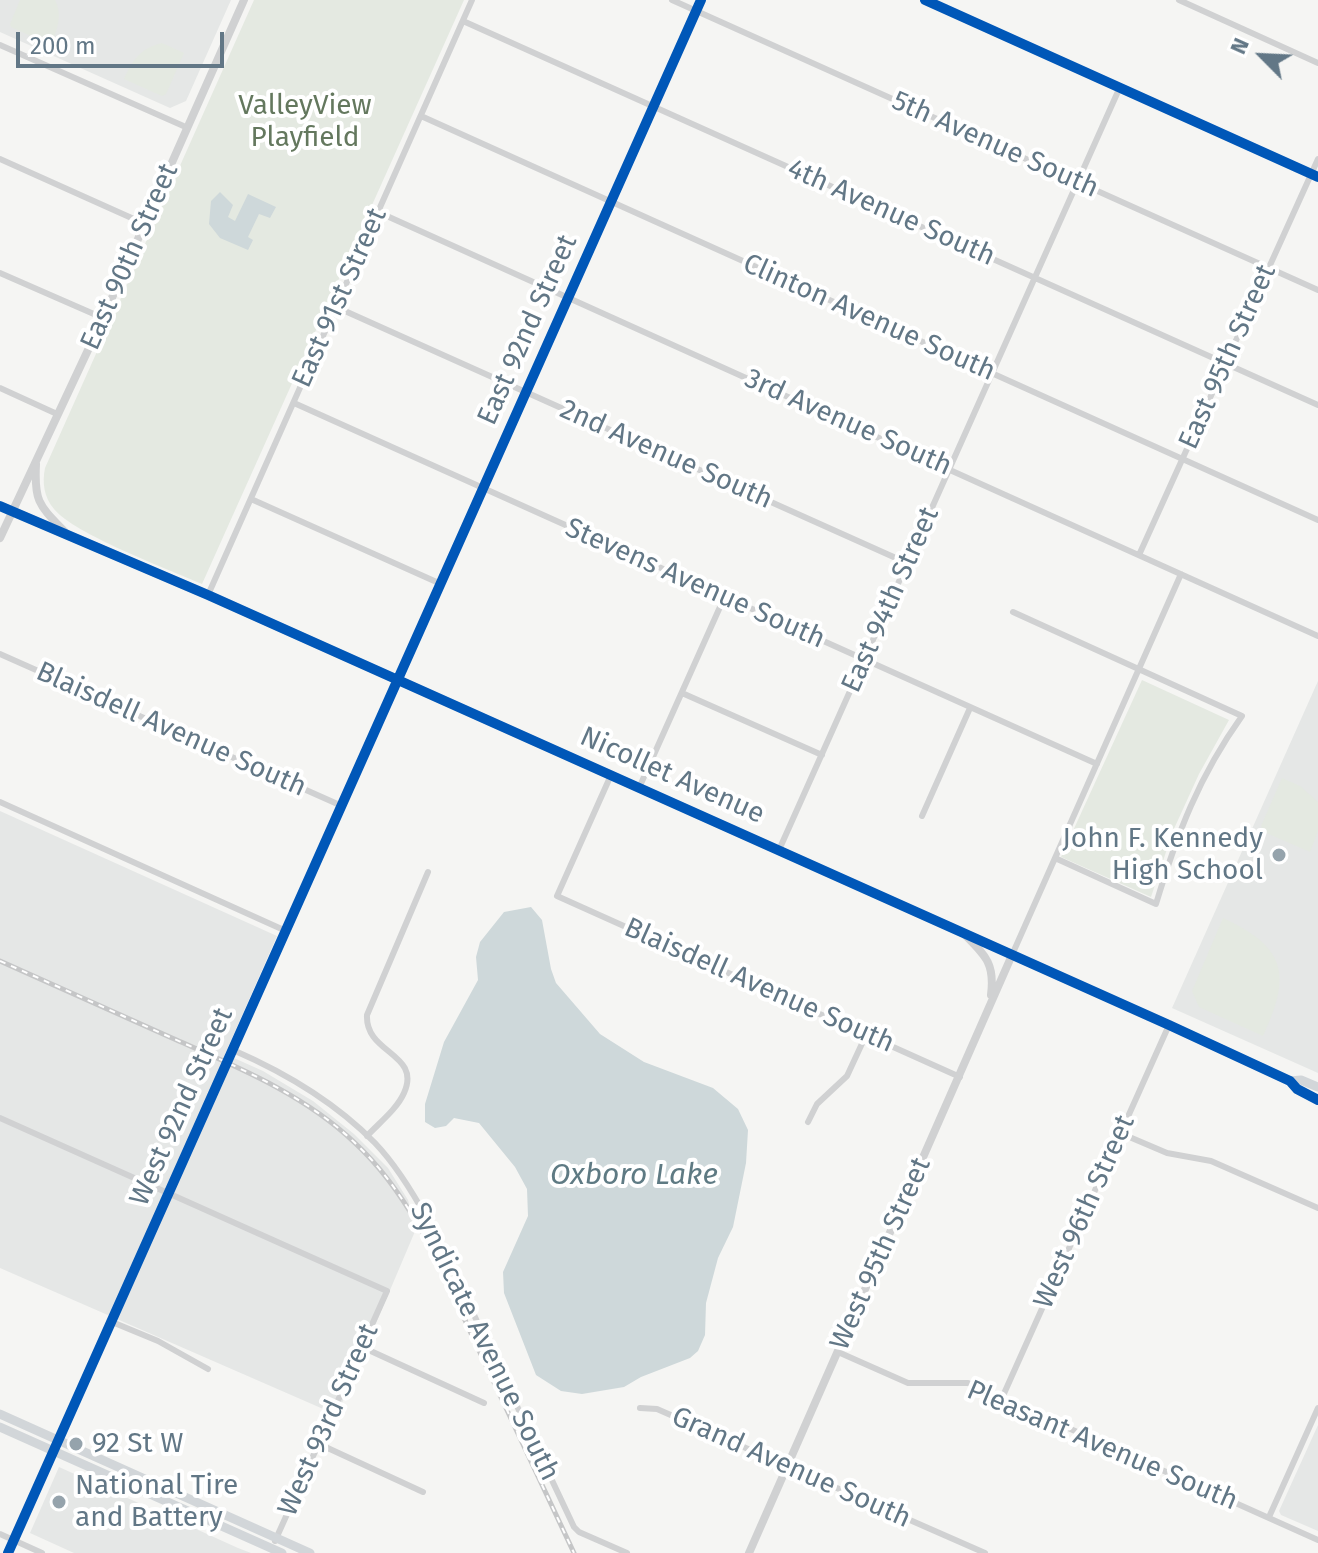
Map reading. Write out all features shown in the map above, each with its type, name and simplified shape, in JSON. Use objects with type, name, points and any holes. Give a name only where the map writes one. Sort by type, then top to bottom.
[{"type":"main road","points":[[928,1],[1315,176]]},
{"type":"main road","name":"Nicollet Avenue","points":[[0,506],[208,595],[1169,1025],[1290,1081],[1297,1089],[1318,1100]]},
{"type":"main road","name":"Nicollet Avenue","points":[[1290,1081],[1301,1080],[1318,1087]]},
{"type":"main road","points":[[0,1414],[310,1553]]},
{"type":"main road","points":[[0,1427],[282,1553]]},
{"type":"street","name":"East 90th Street","points":[[0,538],[103,318],[244,0]]},
{"type":"street","name":"East 91st Street","points":[[208,595],[472,0]]},
{"type":"street","name":"5th Avenue South","points":[[672,0],[1318,290]]},
{"type":"street","name":"East 92nd Street","points":[[398,680],[701,0]]},
{"type":"street","points":[[1179,0],[1318,63]]},
{"type":"street","name":"4th Avenue South","points":[[463,21],[1318,405]]},
{"type":"street","points":[[0,45],[188,128]]},
{"type":"street","name":"East 94th Street","points":[[779,850],[1120,87]]},
{"type":"street","name":"Clinton Avenue South","points":[[421,116],[1318,520]]},
{"type":"street","points":[[0,159],[145,224]]},
{"type":"street","name":"East 95th Street","points":[[1139,555],[1269,268],[1315,176],[1318,159]]},
{"type":"street","name":"3rd Avenue South","points":[[378,212],[1318,636]]},
{"type":"street","points":[[0,273],[103,318]]},
{"type":"street","name":"2nd Avenue South","points":[[336,307],[907,563]]},
{"type":"street","points":[[0,388],[57,414]]},
{"type":"street","name":"Stevens Avenue South","points":[[294,403],[1097,764]]},
{"type":"street","points":[[36,457],[36,496],[68,536]]},
{"type":"street","points":[[251,499],[441,584]]},
{"type":"street","points":[[1012,955],[1181,574]]},
{"type":"street","points":[[639,788],[724,598]]},
{"type":"street","points":[[1013,612],[1242,716],[1222,744],[1189,805],[1156,904],[1055,858]]},
{"type":"street","name":"Blaisdell Avenue South","points":[[0,654],[342,806]]},
{"type":"street","name":"West 92nd Street","points":[[8,1553],[398,680]]},
{"type":"street","points":[[682,693],[822,755]]},
{"type":"street","points":[[922,816],[970,708]]},
{"type":"street","name":"Blaisdell Avenue South","points":[[611,775],[557,896],[960,1077]]},
{"type":"street","points":[[0,802],[286,931]]},
{"type":"street","points":[[367,1136],[403,1096],[407,1078],[401,1061],[373,1039],[367,1015],[428,872]]},
{"type":"street","points":[[961,932],[984,954],[993,970],[989,1007]]},
{"type":"street","name":"West 95th Street","points":[[749,1553],[1012,955]]},
{"type":"street","name":"West 96th Street","points":[[1002,1398],[1169,1025]]},
{"type":"street","points":[[808,1122],[817,1104],[847,1076],[866,1035]]},
{"type":"street","name":"Syndicate Avenue South","points":[[233,1050],[295,1080],[351,1120],[387,1157],[438,1240],[574,1527],[627,1553]]},
{"type":"street","points":[[0,1118],[169,1193]]},
{"type":"street","points":[[1120,1133],[1167,1153],[1211,1161],[1318,1208]]},
{"type":"street","name":"West 93rd Street","points":[[169,1193],[387,1291],[272,1548]]},
{"type":"street","points":[[112,1322],[158,1341],[208,1369]]},
{"type":"street","points":[[362,1347],[484,1403]]},
{"type":"street","name":"Pleasant Avenue South","points":[[838,1352],[908,1383],[968,1383],[1318,1540]]},
{"type":"street","name":"Grand Avenue South","points":[[640,1408],[657,1409],[985,1553]]},
{"type":"street","points":[[1269,1517],[1318,1408]]},
{"type":"street","points":[[319,1444],[423,1492]]},
{"type":"street","points":[[0,1534],[42,1553]]},
{"type":"shaded area","points":[[0,0],[231,0],[186,101],[170,108],[0,32]]},
{"type":"shaded area","name":"John F. Kennedy High School","points":[[1318,681],[1318,1073],[1172,1008]]},
{"type":"shaded area","points":[[0,811],[277,936],[225,1054],[263,1071],[313,1101],[354,1134],[388,1168],[408,1200],[416,1229],[337,1415],[0,1268]]},
{"type":"shaded area","points":[[1318,1425],[1318,1531],[1281,1515],[1279,1511]]},
{"type":"shaded area","points":[[59,1467],[251,1553],[74,1553],[30,1533]]},
{"type":"green space","points":[[20,0],[55,0],[59,17],[51,45],[11,27]]},
{"type":"green space","name":"ValleyView Playfield","points":[[254,0],[464,0],[202,584],[101,540],[65,519],[48,500],[44,474]]},
{"type":"green space","points":[[162,43],[184,53],[166,94],[162,96],[124,79],[138,55]]},
{"type":"green space","points":[[1142,680],[1229,720],[1199,774],[1173,831],[1151,897],[1061,857]]},
{"type":"green space","points":[[1282,778],[1300,786],[1318,802],[1318,831],[1310,852],[1264,832],[1261,826]]},
{"type":"green space","points":[[1223,918],[1260,940],[1278,965],[1278,996],[1263,1036],[1199,1007],[1192,991]]},
{"type":"water","points":[[220,192],[233,205],[228,217],[235,221],[248,194],[276,207],[270,218],[259,214],[248,237],[253,240],[248,250],[220,238],[209,224],[211,201]]},
{"type":"water","name":"Oxboro Lake","points":[[531,907],[542,920],[556,983],[600,1034],[644,1062],[713,1088],[738,1109],[748,1130],[746,1163],[733,1227],[718,1258],[706,1303],[705,1335],[698,1351],[690,1358],[624,1387],[582,1394],[561,1391],[536,1375],[504,1293],[503,1272],[528,1216],[527,1189],[515,1167],[479,1123],[454,1118],[446,1126],[435,1128],[425,1122],[425,1104],[444,1042],[478,980],[476,957],[480,942],[504,912]]},
{"type":"railway","points":[[0,961],[268,1083],[314,1110],[355,1143],[394,1187],[425,1237],[574,1553]]},
{"type":"cycle path","points":[[8,1553],[701,0]]},
{"type":"cycle path","points":[[925,0],[1318,177]]},
{"type":"cycle path","points":[[0,506],[208,595],[1169,1025],[1290,1081],[1297,1089],[1318,1100]]},
{"type":"place","name":"John F. Kennedy High School","points":[[1279,855]]},
{"type":"place","name":"92 St W","points":[[76,1444]]},
{"type":"place","name":"National Tire and Battery","points":[[59,1502]]}]
